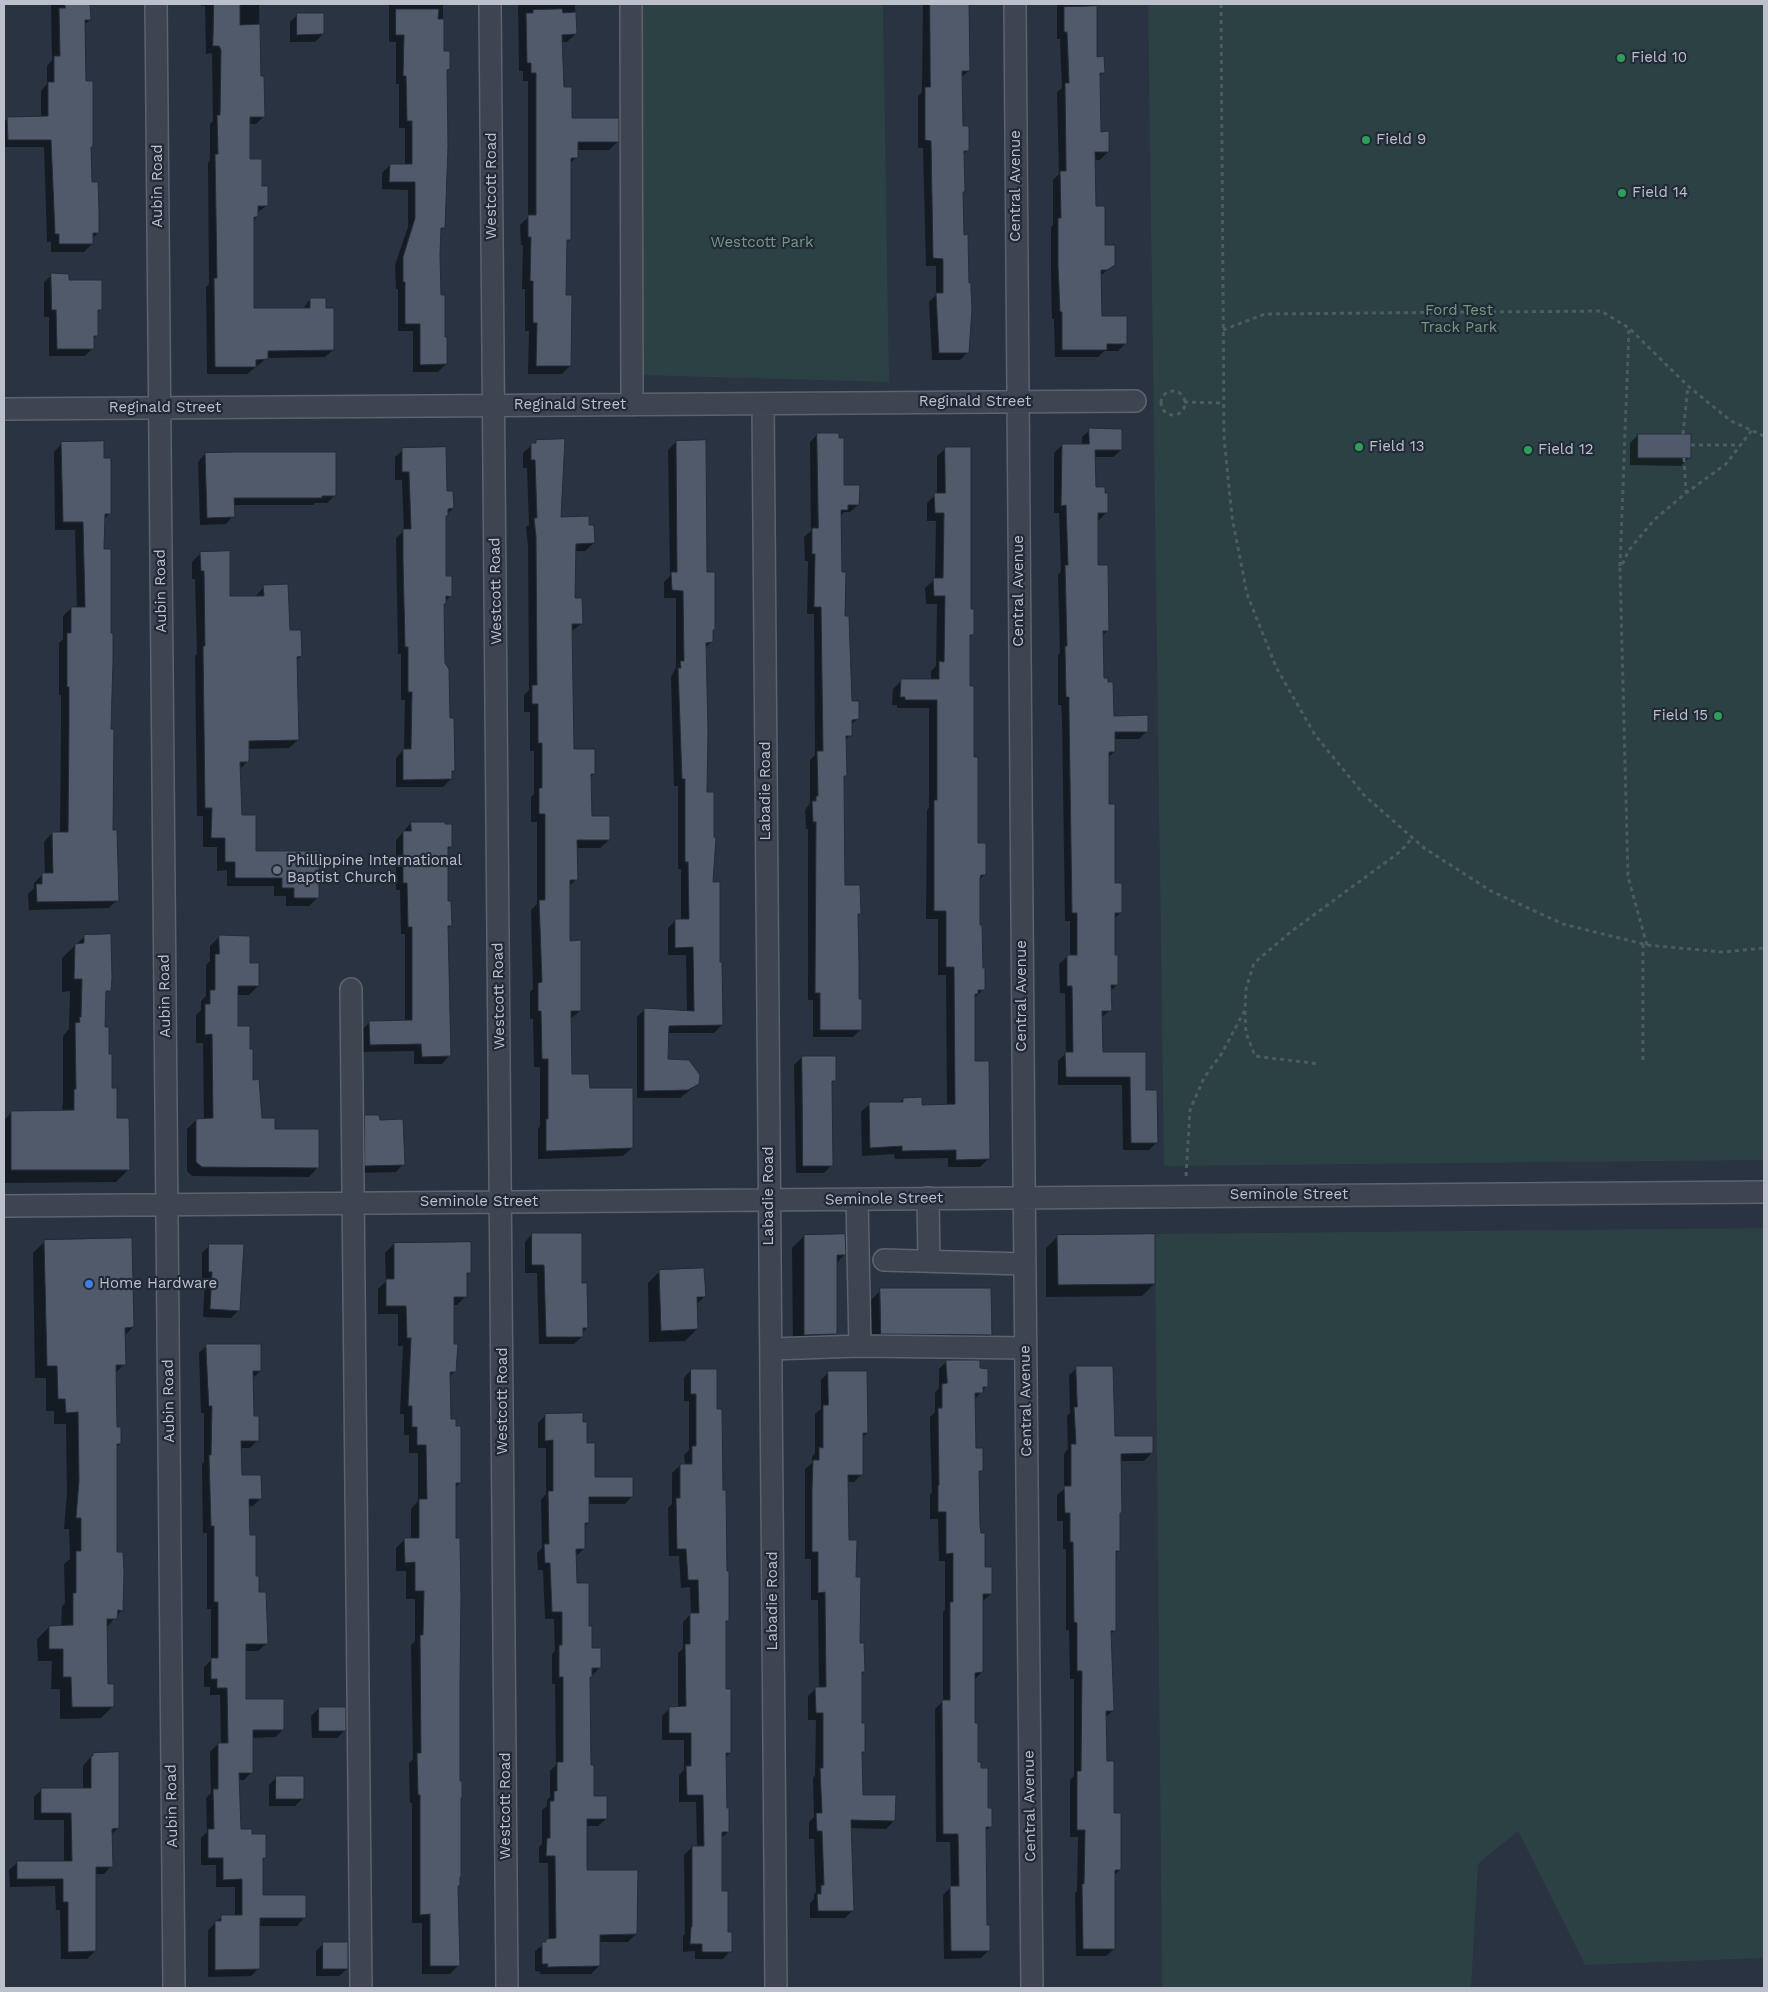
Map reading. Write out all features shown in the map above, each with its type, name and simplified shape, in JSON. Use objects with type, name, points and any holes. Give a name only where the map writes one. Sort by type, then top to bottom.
[{"type":"street","name":"Aubin Road","points":[[156,4],[174,1988]]},
{"type":"street","name":"Westcott Road","points":[[490,4],[507,1988]]},
{"type":"street","points":[[631,4],[632,405]]},
{"type":"street","name":"Central Avenue","points":[[1015,4],[1024,1264],[1032,1988]]},
{"type":"street","name":"Reginald Street","points":[[4,409],[1135,401]]},
{"type":"street","name":"Labadie Road","points":[[763,404],[776,1988]]},
{"type":"street","points":[[351,989],[361,1988]]},
{"type":"street","name":"Seminole Street","points":[[4,1206],[1764,1192]]},
{"type":"street","points":[[928,1198],[929,1261]]},
{"type":"street","points":[[857,1199],[860,1346]]},
{"type":"street","points":[[884,1260],[1024,1264]]},
{"type":"street","points":[[771,1349],[860,1346],[1025,1348]]},
{"type":"path","points":[[1221,4],[1223,403],[1224,436],[1234,527],[1248,594],[1276,667],[1315,735],[1365,796],[1412,838],[1424,848],[1491,891],[1563,924],[1645,944],[1722,952],[1764,948]]},
{"type":"path","points":[[1223,330],[1265,314],[1601,312],[1630,328],[1688,386],[1732,421],[1764,436]]},
{"type":"path","points":[[1630,328],[1620,569],[1628,878],[1645,944],[1643,1061]]},
{"type":"path","points":[[1683,434],[1688,386]]},
{"type":"path","points":[[1170,391],[1181,395],[1184,402],[1182,410],[1176,414],[1168,414],[1161,405],[1162,398],[1170,391]]},
{"type":"path","points":[[1184,402],[1223,403]]},
{"type":"path","points":[[1620,569],[1629,550],[1654,520],[1686,493],[1726,464],[1752,430]]},
{"type":"path","points":[[1691,445],[1740,445]]},
{"type":"path","points":[[1684,458],[1686,493]]},
{"type":"path","points":[[1319,1064],[1255,1056],[1246,1033],[1245,1010],[1246,988],[1254,963],[1292,930],[1401,851],[1412,838]]},
{"type":"path","points":[[1186,1176],[1190,1110],[1204,1078],[1222,1053],[1245,1010]]},
{"type":"green space","name":"Westcott Park","points":[[637,4],[883,4],[889,382],[638,375]]},
{"type":"green space","name":"Ford Test Track Park","points":[[1148,4],[1764,4],[1764,1160],[1164,1166]]},
{"type":"green space","points":[[1764,1228],[1764,1958],[1585,1965],[1518,1831],[1478,1864],[1471,1988],[1162,1988],[1155,1234]]},
{"type":"building","points":[[65,4],[90,4],[91,20],[85,20],[86,81],[93,81],[92,182],[98,182],[99,210],[99,233],[93,233],[93,244],[59,244],[59,234],[55,234],[51,140],[8,140],[7,117],[48,116],[48,82],[54,82],[54,56],[60,56],[59,8],[65,8]]},
{"type":"building","points":[[214,4],[240,4],[240,25],[260,24],[261,76],[264,76],[265,117],[250,117],[250,159],[262,159],[262,186],[268,186],[268,206],[258,206],[258,217],[254,217],[254,308],[310,308],[310,298],[326,298],[326,308],[334,308],[334,350],[268,351],[268,359],[256,360],[256,367],[215,367],[214,278],[217,278],[215,154],[218,154],[217,115],[220,115],[221,50],[219,46],[213,46]]},
{"type":"building","points":[[930,4],[969,4],[970,71],[962,71],[963,126],[969,126],[969,151],[964,151],[965,192],[963,192],[964,235],[968,234],[969,283],[971,283],[972,309],[969,353],[939,353],[936,293],[943,293],[943,259],[933,258],[931,141],[925,140],[925,87],[930,87]]},
{"type":"building","points":[[1097,6],[1097,57],[1104,56],[1105,73],[1100,73],[1101,132],[1109,131],[1109,152],[1095,152],[1096,206],[1105,206],[1105,245],[1115,245],[1115,265],[1107,270],[1101,270],[1102,316],[1127,316],[1127,344],[1107,344],[1107,350],[1062,350],[1058,218],[1061,218],[1060,171],[1066,171],[1065,83],[1069,83],[1067,32],[1064,32],[1064,7]]},
{"type":"building","points":[[396,9],[439,9],[438,19],[444,19],[444,51],[450,51],[450,69],[447,70],[448,147],[445,228],[441,228],[440,255],[441,295],[445,295],[447,364],[420,365],[420,324],[405,324],[403,257],[415,218],[415,182],[389,182],[390,164],[412,164],[412,121],[407,121],[406,76],[403,76],[404,35],[396,35]]},
{"type":"building","points":[[562,9],[563,13],[576,12],[577,34],[562,35],[564,87],[572,87],[572,118],[619,118],[619,142],[578,142],[578,158],[571,158],[571,240],[567,240],[566,295],[572,295],[571,366],[536,366],[537,323],[533,323],[533,281],[530,281],[531,237],[528,237],[528,215],[536,215],[536,73],[531,73],[531,63],[527,63],[526,13],[533,13],[533,10]]},
{"type":"building","points":[[297,13],[324,13],[324,34],[297,35]]},
{"type":"building","points":[[51,273],[69,274],[69,280],[102,280],[102,310],[98,310],[98,336],[94,336],[94,349],[57,349],[56,310],[52,310]]},
{"type":"building","points":[[1089,428],[1122,429],[1122,450],[1095,450],[1096,487],[1105,487],[1105,493],[1108,493],[1108,513],[1098,513],[1098,565],[1108,565],[1109,631],[1103,631],[1104,678],[1108,678],[1108,682],[1113,682],[1114,716],[1148,715],[1148,732],[1115,732],[1115,752],[1109,752],[1109,804],[1115,804],[1115,883],[1122,883],[1122,913],[1115,913],[1115,955],[1118,955],[1118,985],[1111,985],[1112,1011],[1102,1011],[1103,1052],[1146,1052],[1146,1090],[1157,1090],[1158,1143],[1131,1143],[1130,1077],[1066,1077],[1065,1052],[1073,1052],[1072,986],[1067,986],[1067,955],[1077,955],[1077,913],[1072,913],[1069,697],[1066,697],[1065,646],[1067,646],[1065,565],[1068,565],[1066,505],[1061,506],[1062,444],[1089,444]]},
{"type":"building","points":[[817,433],[839,433],[839,438],[844,438],[844,485],[860,485],[859,505],[848,505],[848,510],[841,510],[842,572],[846,572],[845,616],[849,616],[852,701],[859,701],[859,719],[852,720],[852,736],[846,736],[847,776],[844,776],[845,885],[860,885],[861,914],[858,914],[859,999],[862,999],[862,1030],[820,1030],[820,993],[815,993],[816,822],[813,822],[812,801],[816,801],[816,796],[818,796],[817,751],[823,751],[821,607],[814,607],[815,554],[812,554],[812,528],[818,528]]},
{"type":"building","points":[[1638,434],[1691,434],[1691,458],[1638,458]]},
{"type":"building","points":[[565,439],[561,517],[589,516],[589,525],[594,525],[595,543],[576,544],[575,598],[582,598],[583,624],[572,624],[574,749],[595,749],[595,774],[591,774],[592,816],[610,816],[610,840],[577,840],[578,880],[570,880],[570,941],[581,940],[581,1011],[571,1011],[572,1074],[589,1074],[590,1088],[633,1088],[633,1148],[546,1151],[548,1059],[542,1059],[541,1011],[538,1011],[538,983],[542,982],[539,900],[545,900],[545,814],[539,814],[539,788],[542,788],[542,743],[538,743],[538,704],[532,704],[532,685],[537,685],[536,537],[534,518],[537,518],[535,460],[531,460],[531,443],[536,443],[536,440]]},
{"type":"building","points":[[706,440],[707,572],[715,572],[715,630],[713,630],[713,642],[706,643],[707,792],[714,792],[714,837],[716,838],[713,882],[720,882],[720,962],[722,962],[723,1025],[669,1026],[668,1059],[689,1060],[700,1075],[699,1084],[688,1090],[644,1091],[644,1008],[694,1011],[693,947],[675,948],[675,919],[689,919],[688,862],[685,862],[685,779],[682,779],[678,668],[681,668],[680,661],[684,661],[683,591],[672,590],[671,572],[677,572],[676,441]]},
{"type":"building","points":[[104,441],[104,458],[111,458],[111,514],[105,514],[104,549],[111,549],[113,661],[111,729],[114,729],[113,830],[117,830],[119,901],[37,902],[36,884],[42,884],[42,873],[53,873],[52,832],[68,832],[69,687],[67,687],[67,633],[71,633],[71,607],[85,607],[83,522],[63,522],[61,442]]},
{"type":"building","points":[[446,447],[447,491],[453,491],[454,508],[448,509],[448,516],[446,516],[446,576],[452,576],[452,597],[446,596],[446,604],[444,604],[445,663],[449,669],[450,718],[454,718],[455,771],[452,771],[452,779],[403,780],[403,749],[411,749],[412,692],[408,692],[408,647],[405,647],[403,560],[403,529],[411,529],[409,472],[402,472],[402,448]]},
{"type":"building","points":[[945,447],[971,447],[971,609],[974,609],[974,635],[970,635],[970,686],[974,686],[974,757],[978,757],[978,843],[986,843],[986,875],[981,875],[980,878],[980,925],[982,925],[985,990],[978,990],[978,994],[975,994],[975,1061],[989,1061],[990,1159],[956,1160],[956,1150],[902,1151],[902,1146],[870,1148],[869,1102],[903,1102],[903,1098],[922,1097],[922,1105],[955,1104],[954,967],[946,967],[946,911],[934,911],[934,800],[937,800],[937,700],[905,700],[905,697],[900,697],[901,679],[939,679],[939,661],[944,662],[945,596],[934,596],[933,578],[943,578],[944,513],[935,513],[934,493],[945,493]]},
{"type":"building","points":[[336,452],[336,496],[322,496],[322,498],[234,498],[235,517],[207,518],[205,453]]},
{"type":"building","points":[[230,551],[230,596],[264,596],[263,585],[288,584],[290,630],[301,630],[302,656],[297,657],[299,740],[249,741],[249,762],[240,762],[242,815],[256,815],[256,851],[319,851],[319,898],[294,898],[294,888],[282,888],[282,878],[235,878],[235,862],[225,862],[225,838],[211,838],[212,808],[205,808],[204,571],[201,571],[200,552]]},
{"type":"building","points":[[411,822],[445,822],[445,824],[452,824],[452,847],[448,847],[448,901],[451,901],[452,926],[448,926],[451,1056],[422,1057],[421,1044],[370,1045],[369,1021],[412,1020],[412,927],[408,927],[407,883],[403,883],[403,831],[411,831]]},
{"type":"building","points":[[111,934],[112,978],[111,991],[106,991],[105,1027],[109,1027],[109,1054],[112,1054],[112,1088],[117,1088],[117,1118],[129,1118],[130,1170],[11,1170],[11,1111],[74,1110],[74,1089],[76,1089],[75,1023],[80,1022],[79,1017],[81,1017],[82,979],[74,979],[75,944],[84,943],[84,935]]},
{"type":"building","points":[[219,935],[250,936],[250,963],[259,963],[259,986],[238,986],[238,1026],[250,1026],[250,1049],[253,1049],[253,1080],[259,1079],[262,1118],[275,1118],[275,1129],[319,1129],[319,1168],[202,1167],[196,1162],[196,1119],[213,1118],[212,1034],[205,1035],[205,1004],[210,1004],[210,990],[215,990],[215,954],[219,954]]},
{"type":"building","points":[[802,1056],[836,1056],[836,1081],[832,1081],[833,1166],[803,1166]]},
{"type":"building","points":[[365,1115],[379,1115],[380,1120],[403,1119],[405,1165],[365,1166]]},
{"type":"building","points":[[532,1233],[582,1233],[582,1283],[587,1283],[588,1328],[583,1328],[583,1337],[546,1337],[544,1265],[532,1265]]},
{"type":"building","points":[[845,1234],[846,1255],[837,1255],[837,1334],[804,1335],[804,1235]]},
{"type":"building","points":[[1155,1234],[1155,1284],[1058,1285],[1057,1235]]},
{"type":"building","points":[[132,1238],[134,1327],[125,1328],[126,1365],[116,1365],[117,1427],[121,1427],[121,1444],[117,1444],[117,1552],[123,1552],[124,1572],[123,1611],[118,1610],[117,1619],[107,1619],[108,1684],[114,1684],[114,1707],[72,1707],[71,1677],[63,1677],[63,1649],[49,1649],[49,1626],[73,1625],[73,1593],[76,1593],[76,1551],[81,1551],[81,1518],[76,1518],[79,1480],[78,1412],[66,1413],[65,1399],[58,1399],[57,1366],[47,1366],[44,1240]]},
{"type":"building","points":[[471,1242],[471,1273],[467,1273],[467,1297],[454,1297],[454,1344],[458,1344],[456,1372],[450,1372],[451,1419],[456,1419],[456,1426],[461,1426],[461,1483],[456,1483],[456,1538],[460,1538],[461,1597],[460,1781],[462,1781],[462,1798],[461,1877],[460,1886],[458,1886],[460,1966],[430,1966],[430,1914],[420,1915],[420,1795],[418,1795],[417,1753],[421,1753],[420,1635],[423,1635],[424,1591],[415,1591],[415,1562],[405,1563],[404,1538],[419,1538],[419,1499],[427,1499],[426,1445],[417,1445],[417,1427],[412,1427],[412,1406],[408,1406],[411,1338],[407,1338],[406,1306],[386,1306],[386,1279],[394,1279],[394,1243]]},
{"type":"building","points":[[209,1244],[244,1244],[240,1311],[210,1309],[212,1272],[209,1272]]},
{"type":"building","points":[[704,1268],[706,1297],[697,1297],[698,1329],[661,1331],[659,1270]]},
{"type":"building","points":[[880,1288],[991,1288],[992,1335],[881,1334]]},
{"type":"building","points":[[206,1344],[261,1344],[261,1371],[253,1371],[254,1416],[259,1416],[259,1441],[241,1441],[242,1475],[261,1475],[262,1499],[249,1499],[250,1535],[256,1535],[256,1576],[259,1576],[259,1592],[266,1592],[268,1644],[246,1644],[246,1699],[284,1699],[284,1730],[253,1730],[253,1773],[239,1773],[241,1829],[252,1829],[252,1834],[266,1834],[266,1858],[263,1858],[263,1895],[306,1895],[306,1918],[260,1918],[260,1969],[215,1970],[215,1921],[221,1921],[221,1915],[242,1915],[242,1879],[223,1880],[223,1858],[208,1858],[208,1829],[214,1829],[213,1789],[218,1789],[218,1743],[228,1743],[227,1688],[217,1688],[217,1679],[211,1679],[211,1658],[218,1658],[218,1602],[214,1602],[214,1526],[211,1526],[209,1455],[211,1455],[212,1406],[209,1406]]},
{"type":"building","points":[[946,1360],[980,1360],[980,1368],[988,1369],[988,1387],[983,1387],[983,1393],[975,1393],[976,1448],[983,1448],[983,1471],[979,1471],[980,1525],[981,1533],[985,1533],[985,1567],[992,1567],[992,1594],[983,1594],[983,1672],[975,1673],[975,1723],[978,1723],[978,1762],[981,1762],[981,1768],[988,1768],[988,1808],[992,1808],[992,1827],[986,1827],[987,1925],[990,1925],[990,1951],[951,1951],[950,1886],[959,1886],[958,1834],[943,1834],[942,1700],[950,1700],[950,1602],[953,1602],[953,1553],[946,1554],[946,1512],[938,1512],[938,1408],[942,1408],[942,1384],[947,1383]]},
{"type":"building","points":[[1076,1366],[1113,1366],[1115,1436],[1153,1436],[1153,1453],[1121,1454],[1122,1513],[1120,1513],[1120,1551],[1116,1551],[1116,1631],[1111,1631],[1114,1711],[1106,1711],[1107,1761],[1114,1761],[1114,1813],[1121,1813],[1121,1870],[1115,1870],[1115,1949],[1083,1949],[1082,1884],[1084,1884],[1085,1830],[1077,1830],[1077,1771],[1081,1771],[1082,1671],[1077,1671],[1073,1542],[1070,1542],[1070,1513],[1065,1513],[1064,1486],[1071,1486],[1071,1444],[1076,1444],[1074,1407],[1077,1407]]},
{"type":"building","points":[[691,1369],[717,1369],[717,1409],[722,1409],[723,1490],[726,1490],[727,1571],[729,1571],[729,1621],[726,1621],[726,1689],[731,1689],[731,1753],[726,1753],[729,1832],[722,1832],[722,1891],[728,1891],[728,1932],[732,1932],[732,1952],[702,1952],[702,1944],[690,1944],[692,1927],[692,1846],[704,1846],[703,1795],[687,1795],[686,1766],[691,1766],[691,1733],[669,1733],[669,1707],[686,1706],[685,1644],[690,1644],[690,1613],[699,1613],[698,1580],[688,1580],[686,1549],[677,1549],[676,1498],[680,1498],[680,1464],[692,1464],[692,1446],[696,1446],[696,1394],[691,1394]]},
{"type":"building","points":[[828,1371],[867,1371],[868,1433],[863,1433],[863,1475],[848,1475],[849,1540],[857,1540],[856,1577],[861,1577],[860,1643],[864,1643],[865,1672],[862,1672],[862,1723],[865,1723],[865,1752],[862,1752],[863,1795],[896,1795],[895,1821],[851,1820],[854,1911],[818,1911],[817,1894],[821,1894],[821,1885],[824,1885],[822,1831],[817,1831],[816,1813],[822,1813],[820,1768],[823,1768],[823,1713],[816,1713],[815,1687],[826,1687],[825,1592],[818,1593],[818,1552],[812,1552],[812,1489],[813,1460],[819,1460],[819,1447],[823,1448],[823,1405],[828,1405]]},
{"type":"building","points":[[583,1413],[583,1422],[587,1422],[587,1443],[595,1443],[595,1477],[633,1477],[633,1497],[589,1497],[589,1523],[585,1523],[585,1549],[576,1549],[577,1583],[589,1583],[589,1626],[592,1626],[592,1648],[601,1648],[601,1668],[592,1668],[592,1677],[590,1677],[591,1765],[594,1765],[594,1796],[607,1796],[607,1819],[587,1819],[587,1870],[638,1870],[637,1934],[600,1935],[600,1966],[547,1967],[548,1964],[542,1964],[542,1942],[546,1942],[546,1939],[556,1938],[555,1856],[546,1856],[547,1838],[550,1838],[550,1801],[554,1801],[554,1791],[557,1791],[557,1762],[563,1762],[563,1677],[559,1677],[559,1645],[562,1645],[562,1612],[552,1612],[550,1563],[545,1563],[544,1544],[549,1544],[548,1491],[553,1491],[553,1440],[545,1441],[545,1414]]},
{"type":"building","points":[[319,1707],[346,1707],[346,1731],[319,1731]]},
{"type":"building","points":[[119,1752],[119,1828],[112,1829],[113,1867],[96,1867],[96,1951],[68,1952],[68,1902],[63,1902],[63,1879],[17,1879],[17,1861],[72,1861],[71,1813],[41,1813],[41,1788],[91,1788],[91,1756],[93,1756],[93,1753]]},
{"type":"building","points":[[276,1776],[304,1776],[304,1799],[276,1799]]},
{"type":"building","points":[[323,1942],[348,1942],[348,1969],[323,1969]]},
{"type":"place","name":"Field 10","points":[[1621,58]]},
{"type":"place","name":"Field 9","points":[[1366,140]]},
{"type":"place","name":"Field 14","points":[[1622,193]]},
{"type":"place","name":"Field 13","points":[[1359,447]]},
{"type":"place","name":"Field 12","points":[[1528,450]]},
{"type":"place","name":"Field 15","points":[[1718,716]]},
{"type":"place","name":"Phillippine International Baptist Church","points":[[277,870]]},
{"type":"place","name":"Home Hardware","points":[[89,1284]]}]
